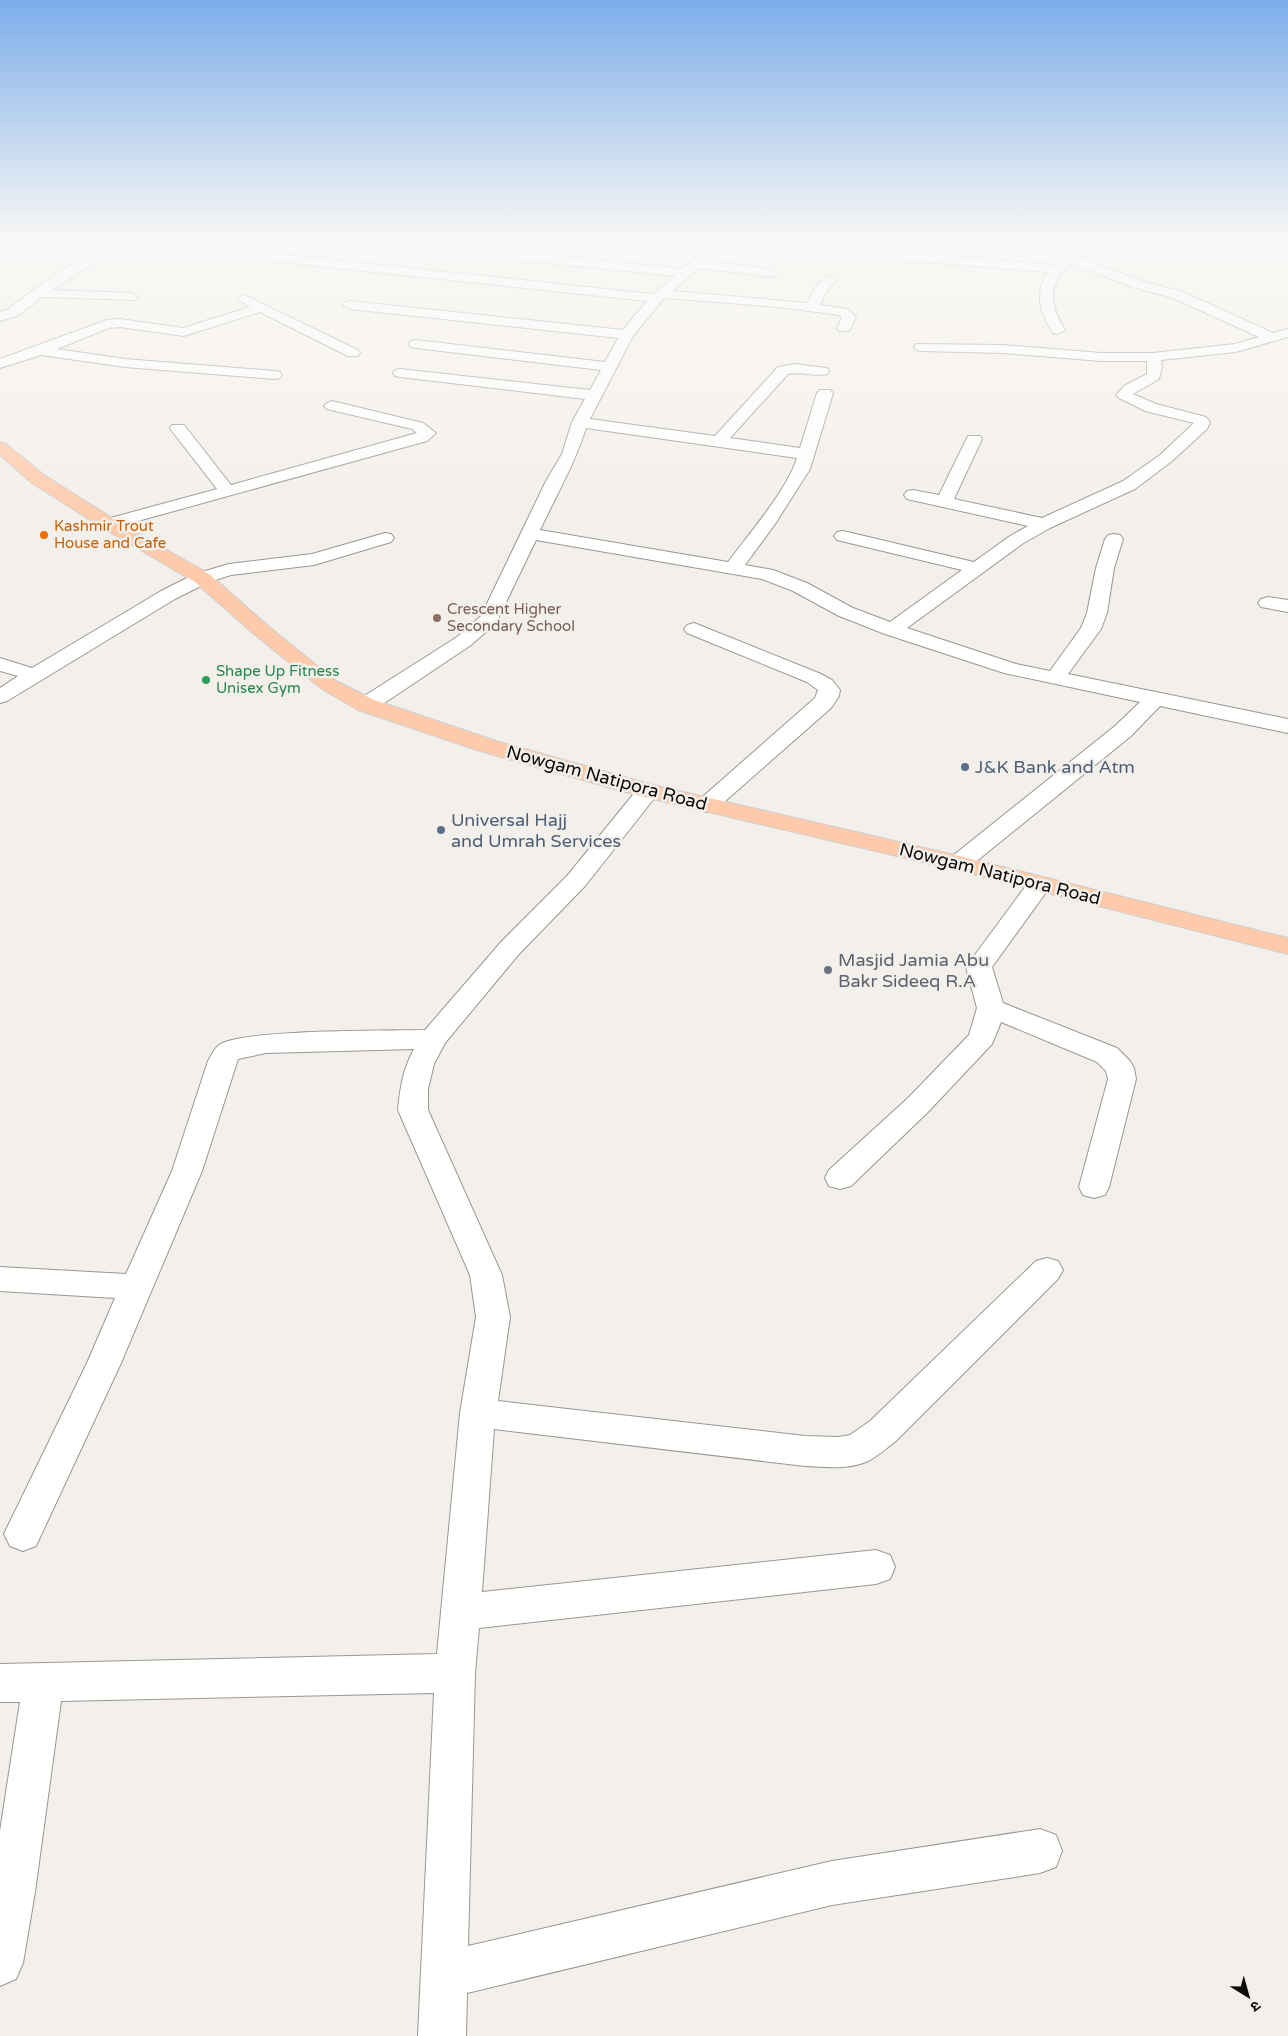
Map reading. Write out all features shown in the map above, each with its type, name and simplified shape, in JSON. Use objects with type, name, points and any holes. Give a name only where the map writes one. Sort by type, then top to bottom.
[{"type":"main road","name":"Nowgam Natipora Road","points":[[0,447],[38,479],[109,524],[202,578],[261,630],[330,685],[366,705],[488,746],[648,791],[959,863],[1288,946]]},
{"type":"street","points":[[0,364],[40,351],[85,333]]},
{"type":"street","points":[[311,333],[352,353]]},
{"type":"street","points":[[366,705],[478,630],[488,619],[496,606],[554,481],[570,454],[580,422],[608,367],[627,335],[609,333]]},
{"type":"street","points":[[1249,333],[1271,345]]},
{"type":"street","points":[[921,347],[1003,349],[1101,357],[1153,357],[1271,345],[1288,333]]},
{"type":"street","points":[[416,344],[608,367]]},
{"type":"street","points":[[40,351],[125,363],[275,375]]},
{"type":"street","points":[[892,630],[975,568],[1044,524],[1129,485],[1166,458],[1201,426],[1202,422],[1200,420],[1150,407],[1131,400],[1124,395],[1129,390],[1154,376],[1153,357]]},
{"type":"street","points":[[719,441],[782,370],[790,368],[822,371]]},
{"type":"street","points":[[400,374],[594,395]]},
{"type":"street","points":[[733,568],[766,524],[802,469],[824,393]]},
{"type":"street","points":[[109,524],[421,438],[428,433],[417,426],[332,406]]},
{"type":"street","points":[[580,422],[806,454]]},
{"type":"street","points":[[178,428],[228,492]]},
{"type":"street","points":[[944,502],[974,439]]},
{"type":"street","points":[[913,495],[1044,524]]},
{"type":"street","points":[[530,534],[622,551],[733,568],[786,581],[846,612],[892,630],[1010,669],[1288,726]]},
{"type":"street","points":[[843,536],[975,568]]},
{"type":"street","points":[[0,697],[168,595],[202,578],[229,570],[314,559],[385,538]]},
{"type":"street","points":[[1055,678],[1091,629],[1097,613],[1105,568],[1114,539]]},
{"type":"street","points":[[1268,603],[1288,606]]},
{"type":"street","points":[[694,629],[814,678],[825,684],[829,690],[828,696],[823,703],[707,805]]},
{"type":"street","points":[[0,664],[34,675]]},
{"type":"street","points":[[959,863],[1123,730],[1155,699]]},
{"type":"street","points":[[442,2036],[455,1673],[478,1413],[493,1317],[486,1275],[413,1110],[414,1088],[420,1064],[432,1039],[510,948],[576,881],[648,791]]},
{"type":"street","points":[[840,1178],[918,1105],[982,1038],[991,1008],[980,967],[1040,884]]},
{"type":"street","points":[[991,1008],[1107,1055],[1120,1068],[1122,1079],[1094,1187]]},
{"type":"street","points":[[23,1534],[104,1363],[187,1171],[222,1061],[228,1052],[237,1048],[266,1044],[432,1039]]},
{"type":"street","points":[[478,1413],[805,1451],[840,1452],[858,1448],[883,1431],[1047,1270]]},
{"type":"street","points":[[0,1279],[136,1287]]},
{"type":"street","points":[[461,1612],[876,1567]]},
{"type":"street","points":[[0,1683],[455,1673]]},
{"type":"street","points":[[0,1963],[13,1892],[43,1683]]},
{"type":"street","points":[[444,1974],[832,1883],[1040,1851]]},
{"type":"place","name":"Kashmir Trout House and Cafe","points":[[44,535]]},
{"type":"place","name":"Crescent Higher Secondary School","points":[[437,618]]},
{"type":"place","name":"Shape Up Fitness Unisex Gym","points":[[206,680]]},
{"type":"place","name":"J&K Bank and Atm","points":[[965,767]]},
{"type":"place","name":"Universal Hajj and Umrah Services","points":[[441,830]]},
{"type":"place","name":"Masjid Jamia Abu Bakr Sideeq R.A","points":[[828,970]]}]
